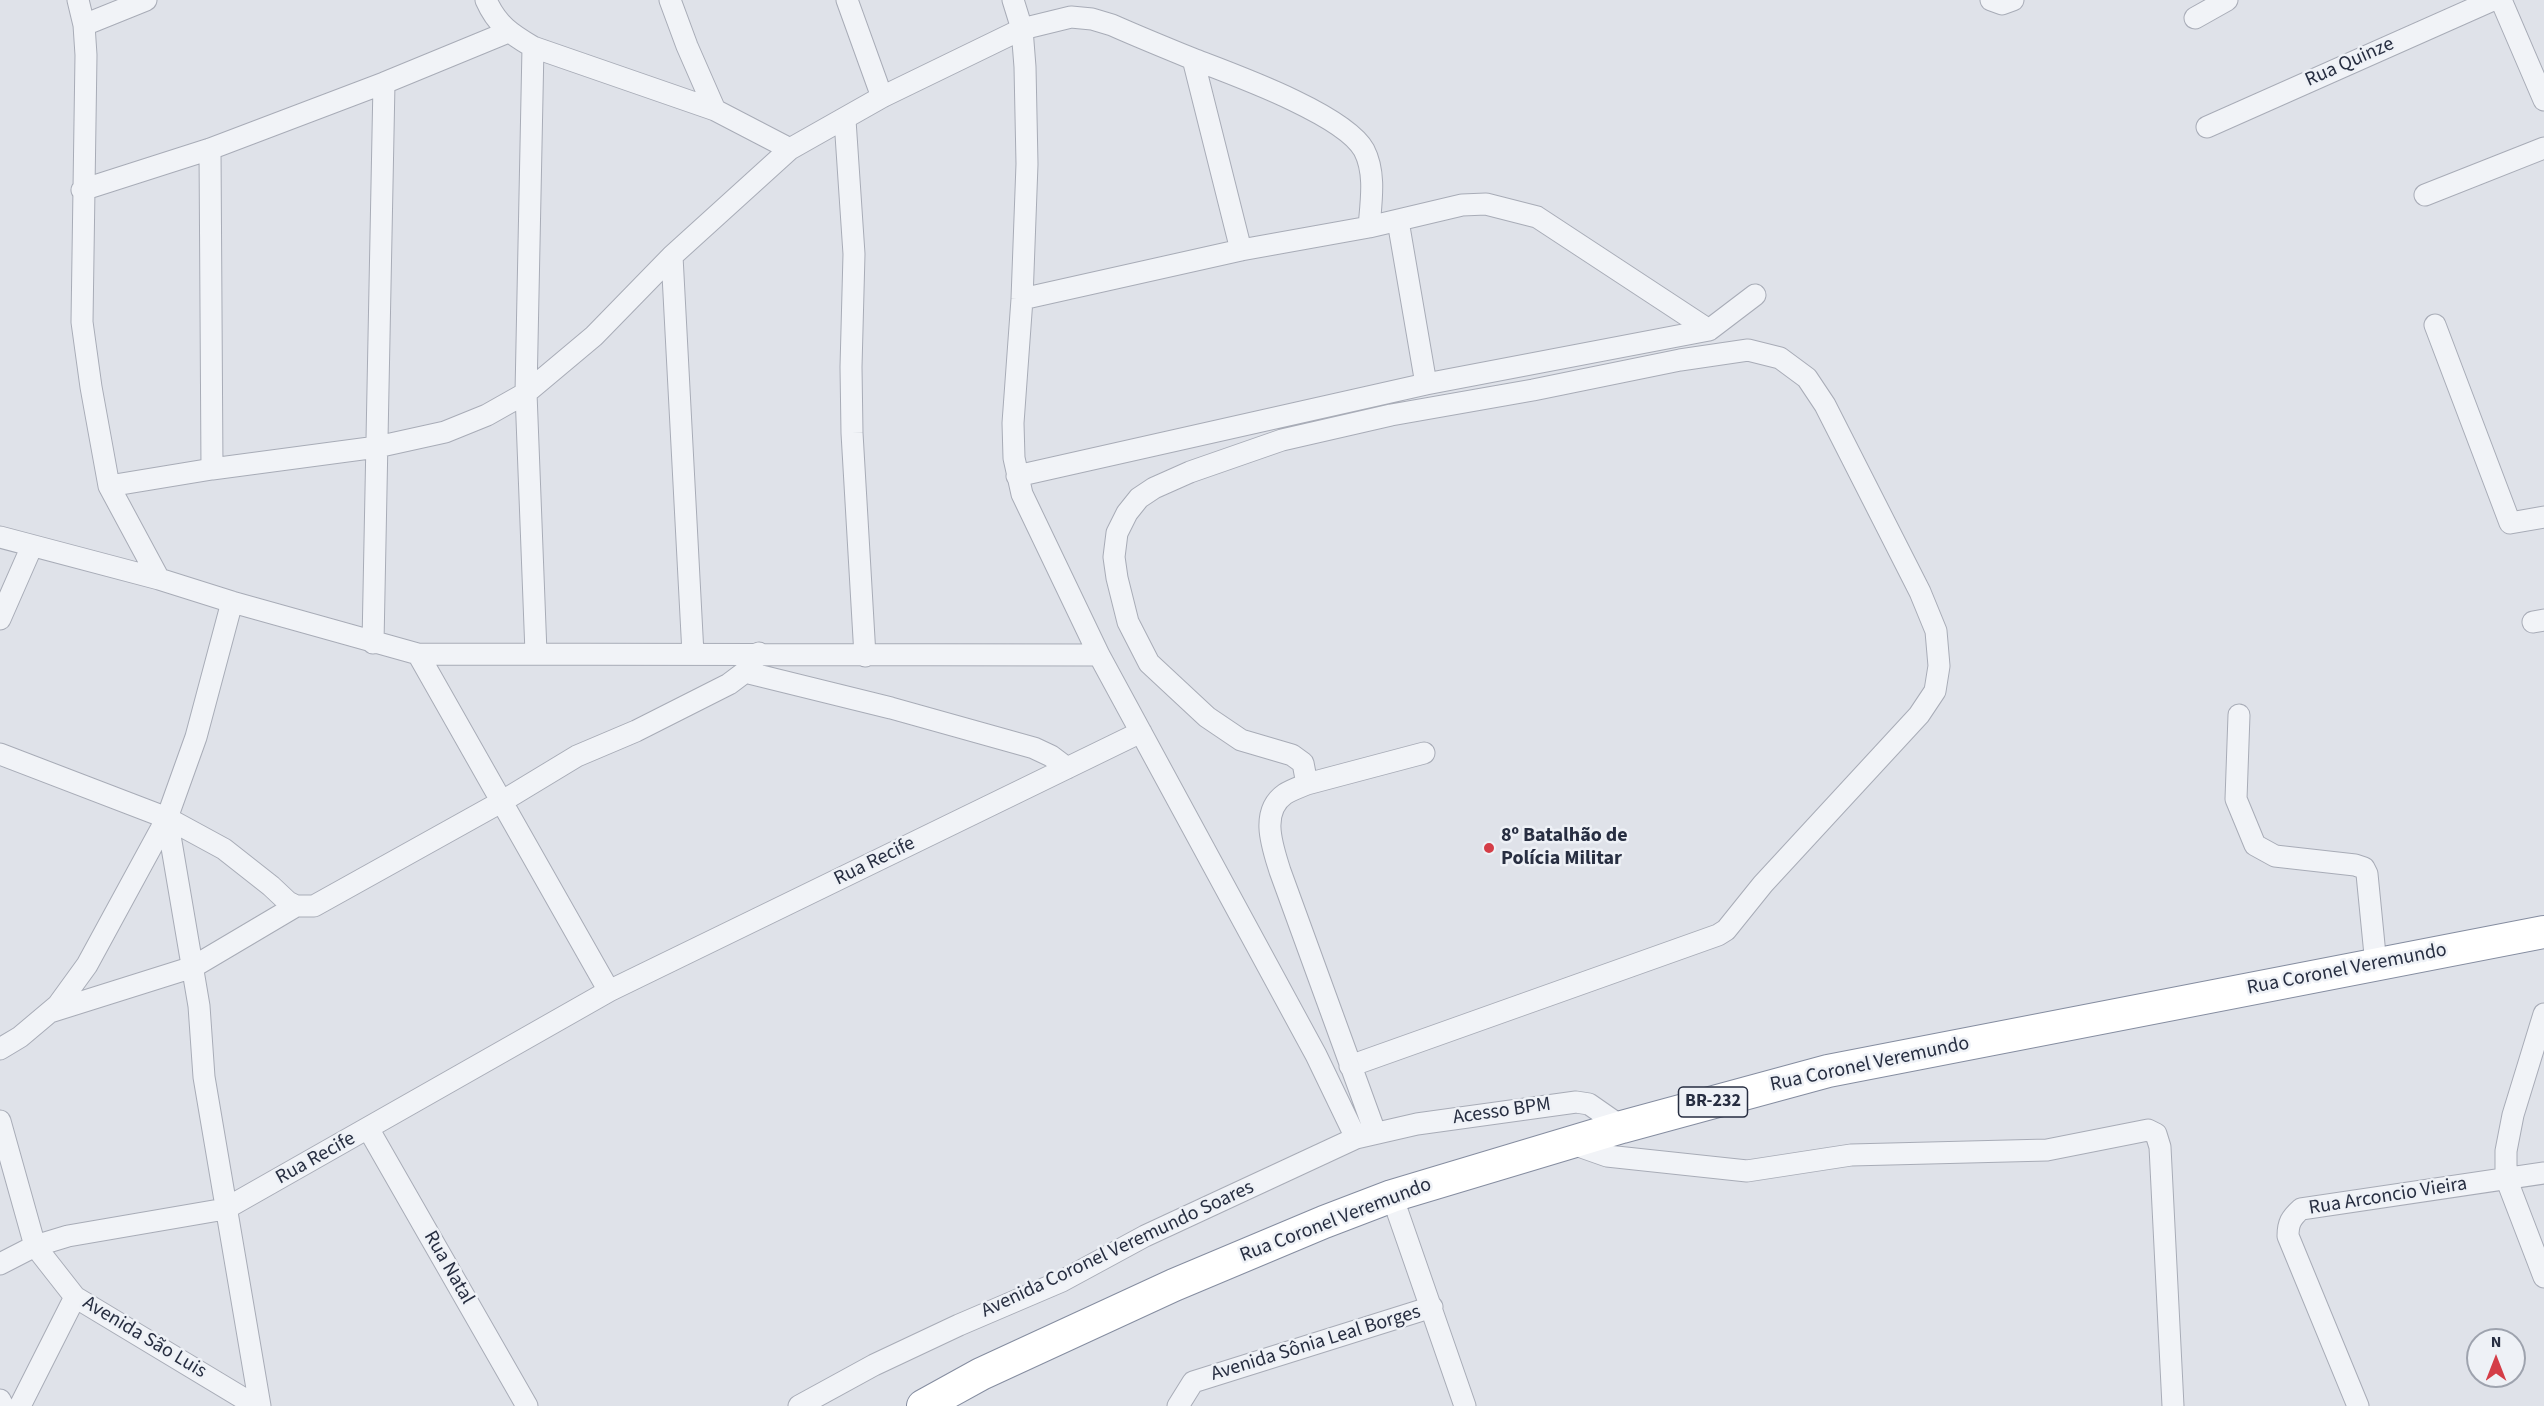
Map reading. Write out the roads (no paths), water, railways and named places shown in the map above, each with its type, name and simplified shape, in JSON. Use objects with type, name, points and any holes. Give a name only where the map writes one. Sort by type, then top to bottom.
[{"type":"highway","name":"Rua Coronel Veremundo","points":[[923,1406],[981,1374],[1174,1285],[1392,1196],[1622,1127],[1828,1071],[2544,932]]},
{"type":"street","points":[[78,0],[84,25],[86,55],[82,190],[82,322],[91,387],[109,486],[159,579]]},
{"type":"street","points":[[84,25],[146,0]]},
{"type":"street","points":[[486,0],[491,12],[508,32],[533,47],[715,110],[790,149]]},
{"type":"street","points":[[670,0],[715,110]]},
{"type":"street","points":[[847,0],[882,97]]},
{"type":"street","points":[[1013,0],[1022,28],[1027,164],[1022,299],[1013,423],[1017,476],[1022,494],[1099,655],[1316,1054],[1366,1135]]},
{"type":"street","points":[[1991,0],[2002,4],[2013,0]]},
{"type":"street","points":[[2195,18],[2227,0]]},
{"type":"street","name":"Rua Quinze","points":[[2207,127],[2493,0]]},
{"type":"street","points":[[2501,0],[2544,99]]},
{"type":"street","points":[[109,486],[212,469],[377,447],[445,432],[487,415],[526,393],[594,336],[672,256],[790,149],[845,120],[882,97],[1022,28],[1091,10],[1192,59],[1246,79],[1318,113],[1352,136],[1364,151],[1372,180],[1370,226]]},
{"type":"street","points":[[82,190],[210,149],[384,83],[508,32]]},
{"type":"street","points":[[533,47],[526,393],[536,653]]},
{"type":"street","points":[[1192,59],[1241,250]]},
{"type":"street","points":[[373,643],[384,83]]},
{"type":"street","points":[[845,120],[854,254],[852,433],[865,656]]},
{"type":"street","points":[[2425,195],[2544,147]]},
{"type":"street","points":[[210,149],[212,469]]},
{"type":"street","points":[[1022,299],[1241,250],[1398,221],[1462,205],[1486,204],[1538,217],[1709,330]]},
{"type":"street","points":[[1398,221],[1426,384]]},
{"type":"street","points":[[672,256],[693,654]]},
{"type":"street","points":[[1017,476],[1426,384],[1709,330],[1755,295]]},
{"type":"street","points":[[2434,325],[2510,523],[2544,517]]},
{"type":"street","points":[[1307,784],[1303,764],[1292,755],[1241,740],[1206,717],[1149,663],[1128,622],[1114,557],[1117,533],[1127,513],[1139,498],[1154,488],[1190,472],[1282,440],[1391,415],[1533,390],[1680,360],[1748,350],[1780,358],[1807,378],[1826,405],[1920,592],[1936,631],[1939,666],[1935,691],[1919,715],[1763,884],[1726,930],[1640,964],[1350,1066]]},
{"type":"street","points":[[0,537],[159,579],[373,643],[418,654],[1099,655]]},
{"type":"street","points":[[0,619],[32,546]]},
{"type":"street","points":[[0,1049],[20,1037],[58,1005],[87,964],[167,818],[196,737],[232,602]]},
{"type":"street","points":[[0,754],[167,818],[224,849],[288,902],[296,906],[314,906],[501,802],[577,756],[697,702],[729,684],[745,672],[759,653]]},
{"type":"street","points":[[418,654],[609,991]]},
{"type":"street","points":[[745,672],[891,708],[1034,748],[1051,756],[1067,768]]},
{"type":"street","points":[[2239,715],[2236,799],[2255,844],[2275,856],[2364,868],[2367,874],[2376,965]]},
{"type":"street","name":"Rua Recife","points":[[0,1264],[35,1246],[96,1230],[225,1209],[369,1130],[609,991],[1141,732]]},
{"type":"street","points":[[1366,1135],[1350,1066],[1271,842],[1270,821],[1276,803],[1285,794],[1307,784],[1424,753]]},
{"type":"street","points":[[167,818],[199,1006],[204,1077],[258,1406]]},
{"type":"street","points":[[49,1012],[193,967],[296,906]]},
{"type":"street","points":[[2544,1014],[2513,1115],[2506,1151],[2506,1178],[2544,1277]]},
{"type":"street","name":"Acesso BPM","points":[[1366,1135],[1455,1118],[1576,1102],[1589,1104],[1622,1127]]},
{"type":"street","name":"Avenida São Luis","points":[[0,1121],[35,1246],[75,1297],[258,1406]]},
{"type":"street","name":"Rua Natal","points":[[369,1130],[527,1406]]},
{"type":"street","points":[[1569,1143],[1607,1156],[1747,1171],[1851,1155],[2047,1150],[2148,1130],[2156,1134],[2160,1147],[2173,1406]]},
{"type":"street","name":"Avenida Coronel Veremundo Soares","points":[[799,1406],[874,1365],[959,1325],[1062,1281],[1145,1236],[1366,1135]]},
{"type":"street","name":"Rua Arconcio Vieira","points":[[2358,1406],[2288,1236],[2291,1218],[2301,1209],[2544,1173]]},
{"type":"street","points":[[1392,1196],[1465,1406]]},
{"type":"street","points":[[20,1406],[75,1297]]},
{"type":"street","name":"Avenida Sônia Leal Borges","points":[[1178,1406],[1193,1382],[1432,1307]]},
{"type":"street","points":[[0,1400],[3,1406]]},
{"type":"place","name":"8º Batalhão de Polícia Militar","points":[[1489,848]]}]
